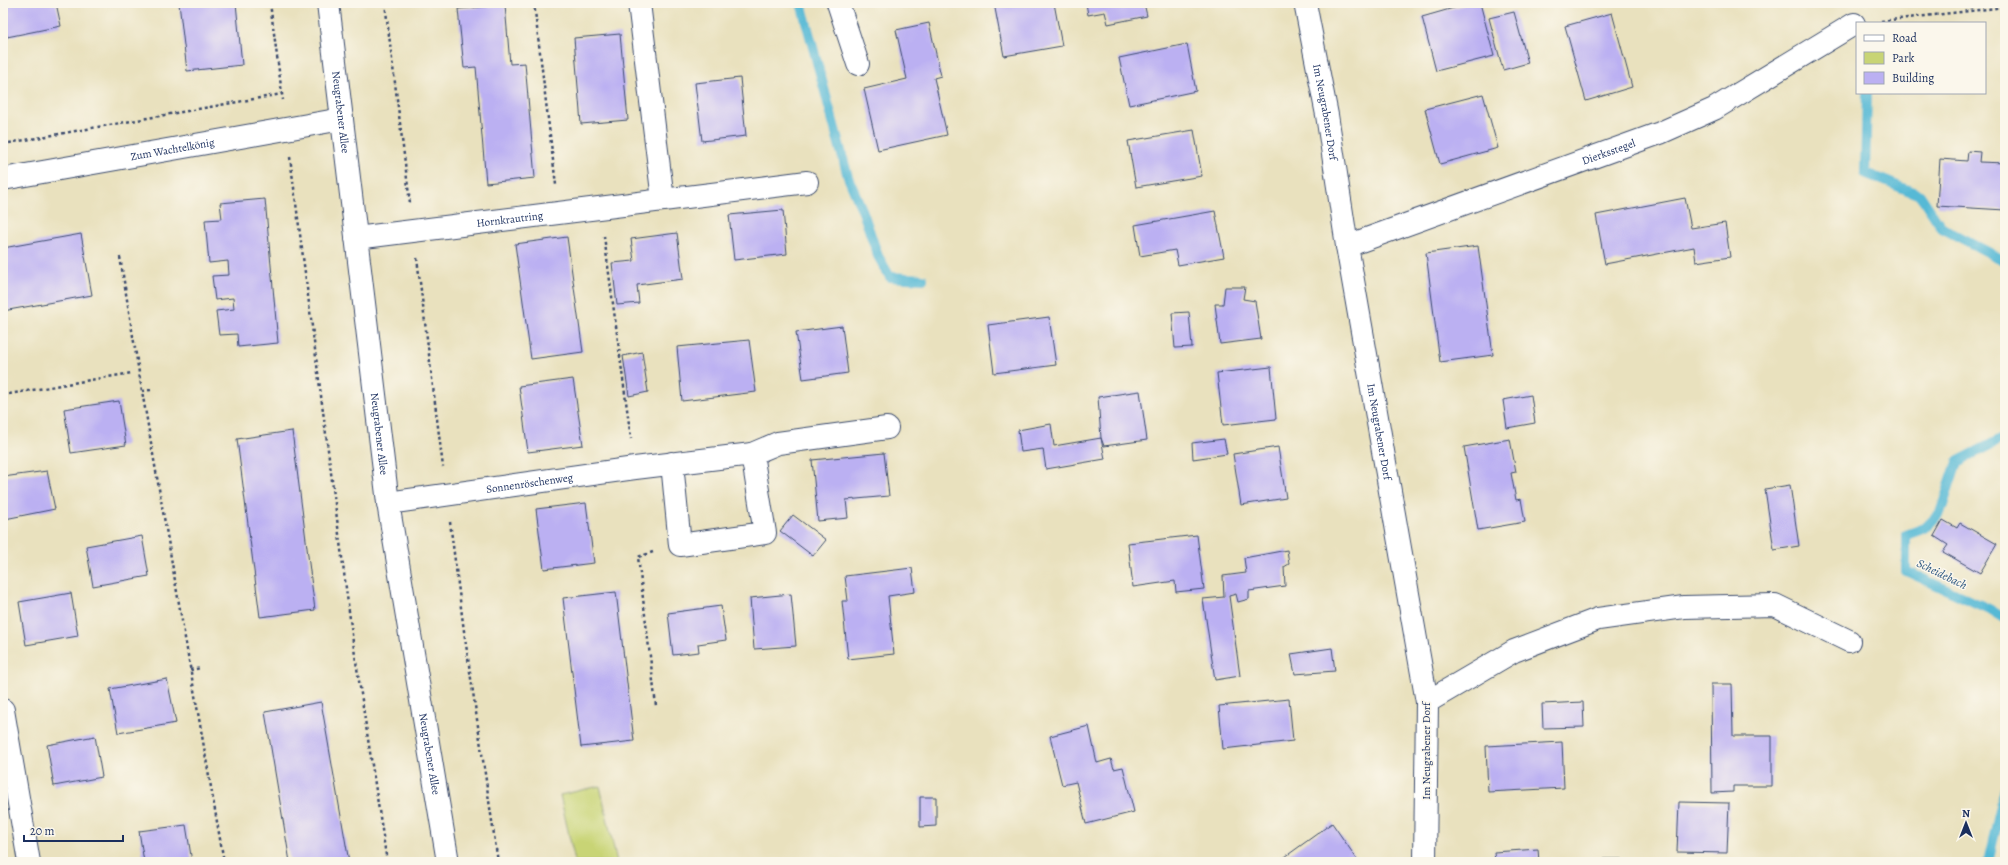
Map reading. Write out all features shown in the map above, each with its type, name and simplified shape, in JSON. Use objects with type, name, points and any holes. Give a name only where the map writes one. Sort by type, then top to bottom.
[{"type":"street","name":"Neugrabener Allee","points":[[328,3],[388,503],[448,862]]},
{"type":"street","points":[[639,3],[663,200]]},
{"type":"street","points":[[838,3],[858,64]]},
{"type":"street","name":"Im Neugrabener Dorf","points":[[1305,3],[1327,116],[1347,246],[1428,702],[1425,862]]},
{"type":"street","name":"Dierksstegel","points":[[1347,246],[1660,132],[1707,112],[1854,24]]},
{"type":"street","name":"Zum Wachtelkönig","points":[[3,179],[342,119]]},
{"type":"street","name":"Hornkrautring","points":[[356,238],[807,182]]},
{"type":"street","name":"Sonnenröschenweg","points":[[388,503],[672,463],[752,454],[778,444],[887,428]]},
{"type":"street","points":[[672,463],[680,545],[765,533],[752,454]]},
{"type":"street","points":[[1428,702],[1514,651],[1598,619],[1684,607],[1775,605],[1849,641]]},
{"type":"street","points":[[3,710],[7,755],[29,862]]},
{"type":"path","points":[[270,3],[353,642],[387,862]]},
{"type":"path","points":[[385,3],[464,631],[498,862]]},
{"type":"path","points":[[534,3],[559,212]]},
{"type":"path","points":[[1876,21],[2005,7]]},
{"type":"path","points":[[3,144],[282,94]]},
{"type":"path","points":[[600,207],[635,468]]},
{"type":"path","points":[[120,257],[224,862]]},
{"type":"path","points":[[3,395],[131,373]]},
{"type":"path","points":[[142,391],[151,390]]},
{"type":"path","points":[[656,706],[638,557],[680,545]]},
{"type":"path","points":[[190,670],[201,668]]},
{"type":"green space","points":[[600,786],[617,862],[575,862],[560,795]]},
{"type":"building","points":[[3,3],[56,3],[61,26],[7,37]]},
{"type":"building","points":[[179,3],[236,3],[242,65],[187,71]]},
{"type":"building","points":[[994,3],[1054,3],[1062,46],[1004,56]]},
{"type":"building","points":[[1086,3],[1144,3],[1147,16],[1108,24],[1105,12],[1088,15]]},
{"type":"building","points":[[1471,3],[1480,3],[1494,56],[1436,71],[1422,17]]},
{"type":"building","points":[[505,5],[510,64],[525,63],[535,178],[486,183],[476,67],[464,68],[458,9]]},
{"type":"building","points":[[1514,12],[1528,63],[1503,70],[1489,18]]},
{"type":"building","points":[[1612,13],[1632,87],[1586,101],[1565,26]]},
{"type":"building","points":[[929,23],[941,76],[934,78],[947,135],[878,150],[864,89],[907,79],[896,30]]},
{"type":"building","points":[[620,34],[628,120],[581,124],[574,38]]},
{"type":"building","points":[[1187,44],[1196,91],[1129,105],[1119,58]]},
{"type":"building","points":[[740,78],[746,136],[702,141],[695,83]]},
{"type":"building","points":[[1483,94],[1498,148],[1440,164],[1425,109]]},
{"type":"building","points":[[1194,130],[1202,176],[1136,187],[1128,141]]},
{"type":"building","points":[[1968,151],[1980,152],[1979,162],[2005,163],[2005,210],[1937,206],[1940,159],[1967,161]]},
{"type":"building","points":[[1685,198],[1691,228],[1725,223],[1730,257],[1696,262],[1694,247],[1605,264],[1596,215]]},
{"type":"building","points":[[265,199],[278,343],[238,347],[237,334],[219,335],[216,311],[234,309],[233,298],[215,300],[212,276],[229,275],[228,261],[209,263],[205,220],[222,219],[220,203]]},
{"type":"building","points":[[783,210],[787,254],[734,260],[729,215]]},
{"type":"building","points":[[1215,211],[1224,257],[1178,265],[1175,250],[1140,256],[1135,225]]},
{"type":"building","points":[[677,233],[683,279],[637,285],[639,303],[617,305],[612,263],[634,261],[631,239]]},
{"type":"building","points":[[81,234],[92,295],[3,311],[3,248]]},
{"type":"building","points":[[567,237],[583,352],[531,359],[515,244]]},
{"type":"building","points":[[1478,246],[1493,355],[1440,362],[1426,253]]},
{"type":"building","points":[[1225,287],[1245,287],[1243,299],[1255,301],[1261,339],[1220,344],[1215,304],[1223,304]]},
{"type":"building","points":[[1189,312],[1192,347],[1175,348],[1172,313]]},
{"type":"building","points":[[1049,317],[1056,365],[994,373],[988,325]]},
{"type":"building","points":[[842,326],[848,373],[803,379],[796,332]]},
{"type":"building","points":[[749,340],[756,392],[682,401],[677,347]]},
{"type":"building","points":[[642,352],[648,392],[629,396],[623,356]]},
{"type":"building","points":[[1271,367],[1276,419],[1223,425],[1217,373]]},
{"type":"building","points":[[573,379],[583,445],[528,452],[519,386]]},
{"type":"building","points":[[1140,391],[1147,440],[1104,446],[1101,438],[1098,397]]},
{"type":"building","points":[[1531,395],[1535,423],[1507,428],[1503,400]]},
{"type":"building","points":[[119,401],[126,445],[71,453],[64,409]]},
{"type":"building","points":[[1051,424],[1054,446],[1101,438],[1105,459],[1046,469],[1043,449],[1021,452],[1018,430]]},
{"type":"building","points":[[292,431],[315,610],[260,617],[237,439]]},
{"type":"building","points":[[1224,439],[1227,454],[1193,459],[1192,443]]},
{"type":"building","points":[[1510,439],[1516,472],[1511,473],[1516,500],[1521,499],[1525,522],[1478,530],[1464,447]]},
{"type":"building","points":[[1278,447],[1286,498],[1241,505],[1233,454]]},
{"type":"building","points":[[884,453],[889,496],[846,500],[848,518],[818,521],[812,460]]},
{"type":"building","points":[[47,471],[55,509],[5,519],[3,505],[3,477]]},
{"type":"building","points":[[1790,485],[1799,546],[1774,550],[1765,489]]},
{"type":"building","points":[[586,503],[594,563],[544,569],[536,509]]},
{"type":"building","points":[[793,515],[826,540],[813,556],[780,531]]},
{"type":"building","points":[[1943,520],[1957,528],[1960,523],[1997,544],[1980,573],[1943,552],[1948,545],[1934,536]]},
{"type":"building","points":[[1197,535],[1204,589],[1176,592],[1175,581],[1133,587],[1128,543]]},
{"type":"building","points":[[142,536],[149,576],[93,586],[86,546]]},
{"type":"building","points":[[1287,550],[1289,564],[1284,567],[1285,586],[1249,591],[1249,599],[1238,602],[1236,594],[1229,596],[1240,676],[1215,680],[1203,599],[1224,597],[1223,576],[1246,573],[1244,558]]},
{"type":"building","points":[[912,568],[915,592],[888,596],[894,654],[848,659],[842,601],[848,601],[845,576]]},
{"type":"building","points":[[616,592],[634,741],[581,747],[563,598]]},
{"type":"building","points":[[71,593],[78,636],[26,645],[19,602]]},
{"type":"building","points":[[791,594],[796,646],[754,649],[750,598]]},
{"type":"building","points":[[721,606],[726,640],[698,644],[699,652],[673,655],[668,613]]},
{"type":"building","points":[[1332,648],[1335,671],[1295,674],[1291,654]]},
{"type":"building","points":[[167,679],[176,723],[118,733],[110,689]]},
{"type":"building","points":[[1711,684],[1732,684],[1733,736],[1772,736],[1772,786],[1733,786],[1733,792],[1712,793]]},
{"type":"building","points":[[1289,699],[1293,741],[1223,749],[1219,706]]},
{"type":"building","points":[[321,702],[349,862],[290,862],[265,712]]},
{"type":"building","points":[[1583,702],[1584,727],[1543,728],[1542,704]]},
{"type":"building","points":[[1089,726],[1097,763],[1111,759],[1114,769],[1123,767],[1134,812],[1086,824],[1076,782],[1062,785],[1050,736]]},
{"type":"building","points":[[95,736],[102,777],[54,786],[47,745]]},
{"type":"building","points":[[1562,742],[1564,788],[1488,792],[1486,746]]},
{"type":"building","points":[[920,797],[936,797],[936,826],[920,827]]},
{"type":"building","points":[[1679,802],[1729,803],[1727,853],[1677,852]]},
{"type":"building","points":[[1332,823],[1359,862],[1278,862]]},
{"type":"building","points":[[186,825],[192,862],[144,862],[139,831]]},
{"type":"building","points":[[1538,849],[1539,862],[1495,862],[1494,852]]},
{"type":"building","points":[[1602,859],[1621,859],[1621,862],[1602,862]]},
{"type":"waterway","points":[[801,3],[848,177],[863,212],[878,256],[890,277],[923,279]]},
{"type":"waterway","name":"Scheidebach","points":[[1867,94],[1865,173],[1920,195],[1942,228],[2005,261]]},
{"type":"waterway","name":"Scheidebach","points":[[2005,437],[1957,462],[1940,513],[1925,528],[1906,535],[1906,571],[1989,609],[2005,619]]},
{"type":"waterway","name":"Scheidebach","points":[[1988,862],[2005,789]]}]
